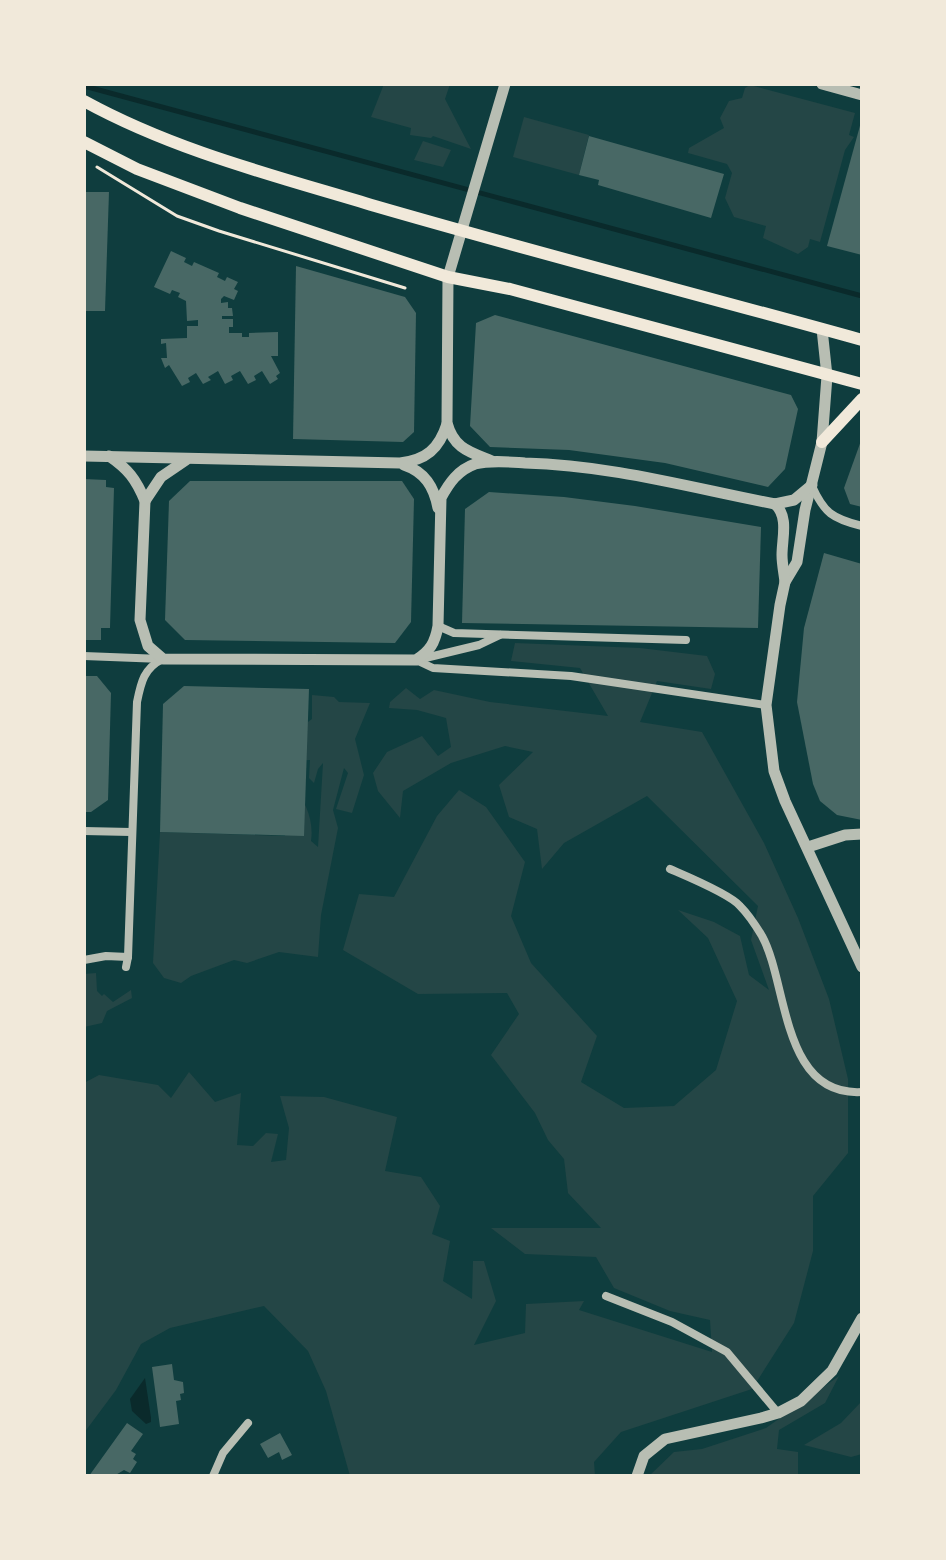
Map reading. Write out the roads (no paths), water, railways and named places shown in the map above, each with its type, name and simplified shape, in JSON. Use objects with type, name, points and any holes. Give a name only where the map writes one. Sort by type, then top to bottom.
[{"type":"main road","points":[[84,101],[143,131],[215,158],[461,231],[862,340]]},
{"type":"main road","points":[[84,142],[137,169],[240,208],[448,277],[510,289],[862,384]]},
{"type":"main road","points":[[822,442],[862,399]]},
{"type":"street","points":[[493,462],[456,444],[450,437],[447,423],[448,277],[505,84]]},
{"type":"street","points":[[822,84],[862,95]]},
{"type":"street","points":[[785,582],[797,562],[805,510],[822,442],[827,376],[822,329]]},
{"type":"street","points":[[84,456],[413,462],[435,449],[442,440],[447,423]]},
{"type":"street","points":[[109,456],[132,474],[145,501],[140,620],[148,646],[163,659]]},
{"type":"street","points":[[145,501],[161,477],[189,459]]},
{"type":"street","points":[[400,463],[416,469],[426,478],[439,516]]},
{"type":"street","points":[[416,660],[428,652],[438,626],[441,498],[448,483],[460,471],[475,464],[534,463],[616,472],[775,504],[794,500],[812,485]]},
{"type":"street","points":[[812,485],[819,503],[830,514],[862,526]]},
{"type":"street","points":[[775,504],[783,517],[785,582],[766,705],[774,771],[862,967]]},
{"type":"street","points":[[438,626],[454,633],[686,640]]},
{"type":"street","points":[[84,656],[416,660],[479,645],[503,634]]},
{"type":"street","points":[[84,960],[106,956],[127,962],[139,689],[152,664],[163,659]]},
{"type":"street","points":[[416,660],[433,668],[571,676],[766,705]]},
{"type":"street","points":[[84,831],[131,832]]},
{"type":"street","points":[[808,847],[845,835],[862,834]]},
{"type":"street","points":[[670,869],[738,903],[763,937],[788,1027],[807,1064],[831,1088],[862,1092]]},
{"type":"street","points":[[606,1296],[672,1322],[727,1352],[778,1413]]},
{"type":"street","points":[[637,1476],[644,1456],[665,1439],[778,1413],[801,1401],[824,1381],[841,1359],[862,1318]]},
{"type":"street","points":[[213,1476],[223,1453],[248,1423]]},
{"type":"waterway","points":[[84,86],[862,296]]}]
